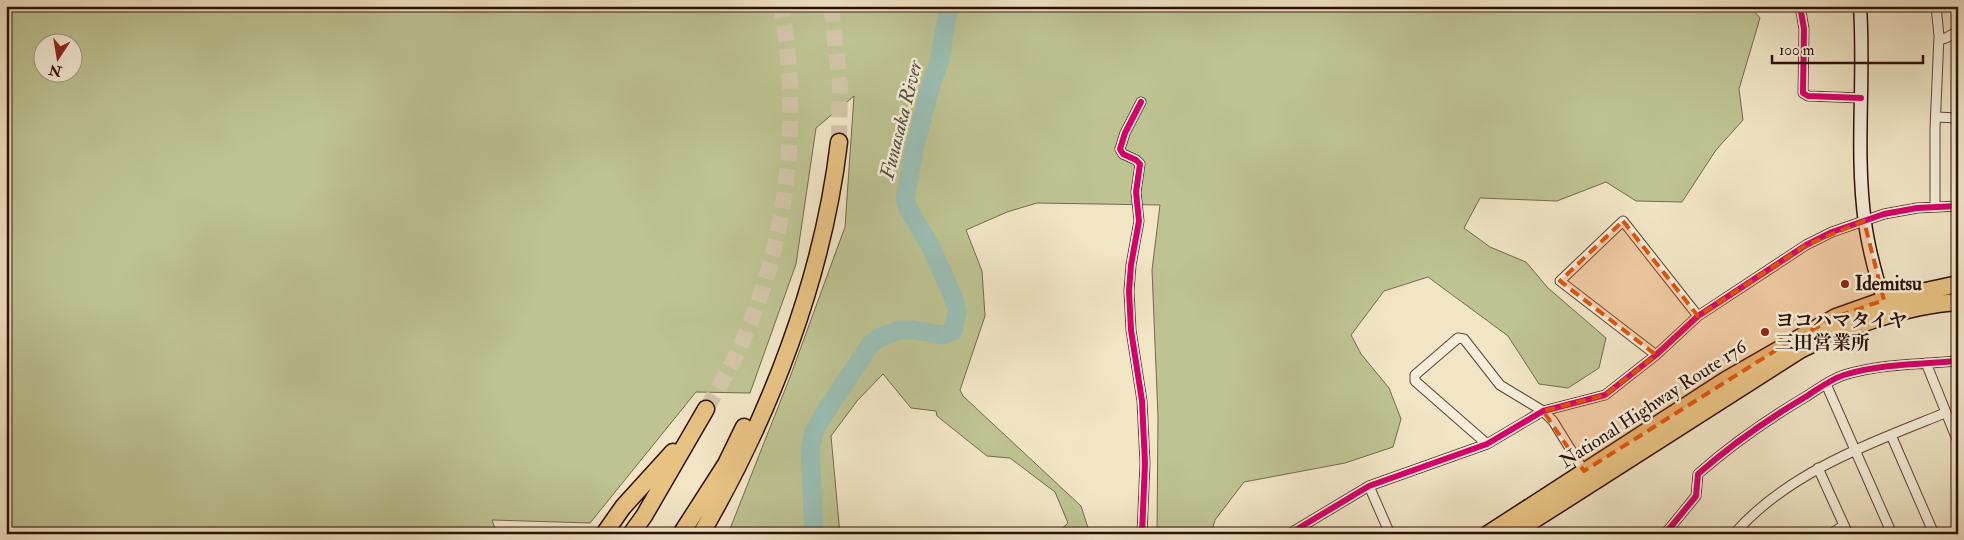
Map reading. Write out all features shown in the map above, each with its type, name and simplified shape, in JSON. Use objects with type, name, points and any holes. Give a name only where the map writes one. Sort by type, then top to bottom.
[{"type":"highway","points":[[701,534],[724,494],[766,408],[804,304],[825,230],[834,183],[839,142]]},
{"type":"highway","name":"National Highway Route 176","points":[[1512,534],[1800,350],[1886,308],[1958,284]]},
{"type":"highway","name":"National Highway Route 176","points":[[1488,534],[1726,380],[1836,316],[1886,308],[1958,302]]},
{"type":"highway","points":[[681,534],[726,464],[804,304]]},
{"type":"highway","points":[[631,534],[644,516],[706,409]]},
{"type":"highway","points":[[604,534],[623,507],[693,430]]},
{"type":"street","points":[[1800,6],[1804,29],[1804,93],[1808,96],[1861,98]]},
{"type":"street","points":[[1860,6],[1862,43],[1860,145],[1864,221],[1869,250],[1886,308]]},
{"type":"street","points":[[1935,206],[1939,40],[1936,6]]},
{"type":"street","points":[[1939,40],[1958,31]]},
{"type":"street","points":[[1141,102],[1125,134],[1120,149],[1123,154],[1140,164],[1136,192],[1139,221],[1131,264],[1129,291],[1131,330],[1142,401],[1146,463],[1142,534]]},
{"type":"street","points":[[1936,117],[1958,118]]},
{"type":"street","points":[[1289,534],[1369,486],[1487,444],[1543,411],[1606,395],[1656,355],[1698,316],[1806,245],[1832,232],[1884,214],[1935,206],[1958,206]]},
{"type":"street","points":[[1656,355],[1560,281],[1623,221],[1698,316]]},
{"type":"street","points":[[1487,444],[1415,381],[1414,375],[1458,338],[1464,339],[1500,385],[1543,411],[1553,421],[1584,472]]},
{"type":"street","points":[[1665,534],[1696,496],[1698,474],[1730,446],[1776,414],[1826,384],[1841,376],[1868,369],[1958,360]]},
{"type":"street","points":[[1926,363],[1944,413],[1958,442]]},
{"type":"street","points":[[1826,384],[1892,534]]},
{"type":"street","points":[[1734,534],[1763,504],[1818,468],[1944,413]]},
{"type":"street","points":[[1891,435],[1934,534]]},
{"type":"street","points":[[1818,468],[1846,529],[1831,534]]},
{"type":"street","points":[[1369,486],[1390,534]]},
{"type":"highlighted area","points":[[1623,221],[1698,316],[1806,245],[1864,221],[1884,300],[1836,317],[1789,342],[1584,471],[1543,411],[1605,395],[1656,355],[1560,281]]},
{"type":"green space","points":[[6,6],[1750,6],[1760,18],[1739,89],[1743,120],[1716,150],[1682,202],[1636,201],[1606,182],[1557,201],[1480,198],[1464,228],[1490,247],[1526,262],[1548,288],[1606,338],[1599,368],[1568,388],[1539,384],[1508,336],[1428,277],[1384,291],[1351,335],[1361,354],[1389,388],[1401,419],[1393,447],[1345,463],[1244,482],[1215,520],[1211,534],[1157,534],[1158,417],[1152,270],[1160,205],[1037,203],[1007,212],[966,230],[982,271],[985,316],[960,390],[963,396],[1081,506],[1090,534],[1056,534],[1068,523],[1055,492],[1010,458],[987,456],[937,416],[936,411],[911,408],[883,374],[857,401],[831,436],[840,534],[728,534],[790,377],[845,227],[854,96],[816,128],[796,264],[750,393],[696,392],[590,523],[492,520],[497,534],[6,534]]},
{"type":"waterway","name":"Funasaka River","points":[[814,534],[810,448],[815,429],[870,345],[880,337],[900,330],[914,330],[943,335],[953,331],[957,312],[954,299],[931,247],[908,208],[905,199],[915,146],[930,88],[939,62],[949,6]]},
{"type":"tunnel","points":[[706,409],[719,388],[751,321],[775,246],[783,206],[788,166],[790,85],[787,45],[781,6]]},
{"type":"tunnel","points":[[831,6],[840,85],[839,142]]},
{"type":"cycle path","points":[[1800,6],[1804,29],[1803,93],[1808,96],[1861,98]]},
{"type":"cycle path","points":[[1141,102],[1125,133],[1120,149],[1123,154],[1140,164],[1136,192],[1139,221],[1131,265],[1129,291],[1131,330],[1142,401],[1145,463],[1142,534]]},
{"type":"cycle path","points":[[1289,534],[1369,486],[1487,444],[1543,411],[1605,395],[1656,355],[1698,316],[1806,245],[1832,232],[1884,214],[1917,208],[1958,206]]},
{"type":"cycle path","points":[[1665,534],[1696,496],[1698,474],[1751,432],[1829,382],[1858,371],[1900,365],[1958,361]]},
{"type":"place","name":"Idemitsu","points":[[1845,284]]},
{"type":"place","name":"ヨコハマタイヤ 三田営業所","points":[[1765,332]]}]
